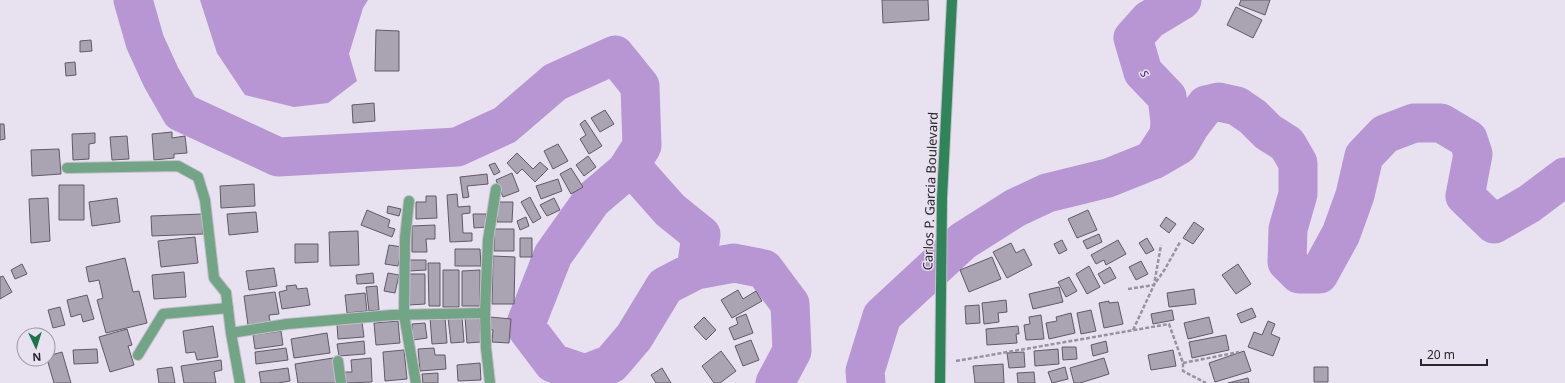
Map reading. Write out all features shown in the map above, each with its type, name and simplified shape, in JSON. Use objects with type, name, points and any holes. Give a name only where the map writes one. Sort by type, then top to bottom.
[{"type":"main road","name":"Carlos P. Garcia Boulevard","points":[[940,383],[942,198],[952,0]]},
{"type":"street","points":[[67,168],[178,166],[198,177],[205,200],[214,278],[226,292],[230,333],[240,383]]},
{"type":"street","points":[[490,383],[486,348],[485,313],[488,240],[496,189]]},
{"type":"street","points":[[409,201],[405,238],[404,315],[416,383]]},
{"type":"street","points":[[138,355],[163,314],[228,308]]},
{"type":"street","points":[[230,333],[287,324],[404,315],[485,313]]},
{"type":"street","points":[[338,361],[341,383]]},
{"type":"path","points":[[1133,331],[1154,285],[1180,242]]},
{"type":"path","points":[[1154,285],[1161,245]]},
{"type":"path","points":[[1128,289],[1154,285]]},
{"type":"path","points":[[940,363],[1169,324],[1182,363],[1183,371],[1206,383]]},
{"type":"path","points":[[1182,363],[1239,352]]},
{"type":"shaded area","points":[[200,0],[368,0],[363,8],[349,54],[357,81],[328,103],[294,107],[245,95],[217,53]]},
{"type":"building","points":[[882,0],[928,0],[929,20],[883,23]]},
{"type":"building","points":[[1241,0],[1270,0],[1265,15],[1239,5]]},
{"type":"building","points":[[1236,7],[1262,20],[1253,38],[1227,25]]},
{"type":"building","points":[[376,30],[399,31],[399,71],[375,71]]},
{"type":"building","points":[[91,40],[92,51],[80,52],[80,41]]},
{"type":"building","points":[[75,62],[76,75],[66,76],[65,63]]},
{"type":"building","points":[[374,103],[375,121],[353,123],[352,105]]},
{"type":"building","points":[[605,110],[614,124],[600,132],[591,118]]},
{"type":"building","points":[[585,120],[602,146],[589,154],[580,139],[586,135],[580,124]]},
{"type":"building","points":[[0,124],[4,124],[5,139],[0,140]]},
{"type":"building","points":[[172,132],[172,138],[185,136],[187,153],[174,154],[174,158],[154,160],[152,134]]},
{"type":"building","points":[[95,133],[95,143],[89,144],[89,159],[73,160],[72,134]]},
{"type":"building","points":[[127,136],[129,159],[112,160],[110,137]]},
{"type":"building","points":[[558,144],[568,161],[553,169],[544,151]]},
{"type":"building","points":[[59,149],[61,174],[32,176],[31,150]]},
{"type":"building","points":[[517,153],[533,169],[540,162],[548,169],[535,182],[522,169],[517,174],[507,163]]},
{"type":"building","points":[[588,156],[596,167],[584,176],[576,165]]},
{"type":"building","points":[[495,163],[500,172],[494,175],[489,165]]},
{"type":"building","points":[[571,168],[583,187],[571,194],[560,174]]},
{"type":"building","points":[[512,173],[519,191],[503,197],[496,180]]},
{"type":"building","points":[[487,174],[488,184],[467,186],[469,197],[463,198],[460,177]]},
{"type":"building","points":[[558,179],[562,191],[541,199],[536,186]]},
{"type":"building","points":[[254,184],[255,206],[221,208],[220,186]]},
{"type":"building","points":[[59,185],[84,185],[84,220],[59,220]]},
{"type":"building","points":[[457,194],[458,207],[470,206],[470,213],[462,214],[463,233],[472,233],[472,241],[450,242],[447,195]]},
{"type":"building","points":[[426,196],[436,196],[437,218],[416,219],[416,202],[426,202]]},
{"type":"building","points":[[530,197],[541,218],[533,223],[521,202]]},
{"type":"building","points":[[48,198],[50,241],[31,243],[29,199]]},
{"type":"building","points":[[117,198],[120,222],[92,226],[89,202]]},
{"type":"building","points":[[554,198],[560,210],[547,216],[540,205]]},
{"type":"building","points":[[497,202],[513,202],[512,222],[497,222]]},
{"type":"building","points":[[388,206],[401,209],[399,216],[387,213]]},
{"type":"building","points":[[367,210],[390,220],[388,227],[395,229],[392,237],[361,225]]},
{"type":"building","points":[[1088,210],[1097,230],[1077,238],[1068,219]]},
{"type":"building","points":[[256,212],[258,232],[229,235],[227,214]]},
{"type":"building","points":[[202,214],[203,234],[152,236],[151,216]]},
{"type":"building","points":[[473,214],[486,214],[487,227],[474,228]]},
{"type":"building","points":[[526,217],[529,226],[520,230],[517,221]]},
{"type":"building","points":[[1166,217],[1176,224],[1169,233],[1160,226]]},
{"type":"building","points":[[1194,222],[1204,229],[1193,244],[1183,238]]},
{"type":"building","points":[[435,225],[435,239],[426,239],[427,252],[412,252],[412,226]]},
{"type":"building","points":[[494,229],[514,229],[514,251],[494,251]]},
{"type":"building","points":[[358,231],[359,265],[330,266],[329,232]]},
{"type":"building","points":[[1099,234],[1102,242],[1087,249],[1083,241]]},
{"type":"building","points":[[195,237],[198,263],[161,267],[158,241]]},
{"type":"building","points":[[520,238],[532,238],[532,257],[520,257]]},
{"type":"building","points":[[1147,238],[1154,250],[1146,254],[1139,243]]},
{"type":"building","points":[[1062,240],[1067,250],[1059,254],[1054,244]]},
{"type":"building","points":[[1118,240],[1126,254],[1106,265],[1104,260],[1096,264],[1091,255]]},
{"type":"building","points":[[1011,243],[1016,253],[1024,249],[1032,265],[1007,278],[993,252]]},
{"type":"building","points":[[295,244],[318,244],[318,262],[295,263]]},
{"type":"building","points":[[389,245],[402,247],[398,266],[385,264]]},
{"type":"building","points":[[455,249],[480,249],[481,266],[455,266]]},
{"type":"building","points":[[493,256],[515,257],[514,304],[492,304]]},
{"type":"building","points":[[992,257],[1001,279],[969,292],[960,270]]},
{"type":"building","points":[[125,258],[133,292],[139,291],[147,323],[106,333],[97,300],[103,298],[99,280],[89,282],[86,267]]},
{"type":"building","points":[[409,260],[426,260],[426,270],[409,271]]},
{"type":"building","points":[[1141,261],[1148,274],[1136,280],[1129,267]]},
{"type":"building","points":[[428,263],[440,263],[440,306],[429,306]]},
{"type":"building","points":[[22,264],[27,274],[15,279],[11,270]]},
{"type":"building","points":[[1238,264],[1251,284],[1236,294],[1222,275]]},
{"type":"building","points":[[1089,266],[1100,287],[1087,294],[1076,274]]},
{"type":"building","points":[[1110,267],[1116,278],[1104,284],[1098,274]]},
{"type":"building","points":[[274,268],[277,286],[249,290],[246,271]]},
{"type":"building","points":[[443,270],[459,270],[459,307],[443,307]]},
{"type":"building","points":[[480,270],[480,306],[462,306],[462,271]]},
{"type":"building","points":[[184,272],[186,297],[154,299],[152,275]]},
{"type":"building","points":[[373,273],[374,283],[357,284],[356,275]]},
{"type":"building","points":[[388,273],[399,275],[395,293],[384,291]]},
{"type":"building","points":[[408,274],[425,274],[425,304],[409,305]]},
{"type":"building","points":[[3,276],[12,292],[0,299],[0,277]]},
{"type":"building","points":[[1069,277],[1077,291],[1066,297],[1058,282]]},
{"type":"building","points":[[296,285],[297,289],[307,288],[310,305],[282,309],[279,292],[287,290],[286,286]]},
{"type":"building","points":[[377,286],[379,310],[369,311],[366,287]]},
{"type":"building","points":[[1059,287],[1063,302],[1033,309],[1029,294]]},
{"type":"building","points":[[1194,289],[1196,304],[1169,307],[1167,293]]},
{"type":"building","points":[[738,290],[743,299],[756,291],[762,301],[732,318],[721,300]]},
{"type":"building","points":[[275,292],[279,314],[269,315],[270,322],[248,325],[244,296]]},
{"type":"building","points":[[365,293],[367,311],[347,313],[345,295]]},
{"type":"building","points":[[87,295],[94,319],[83,322],[81,314],[71,317],[67,300]]},
{"type":"building","points":[[1006,300],[1007,312],[998,313],[999,322],[984,324],[982,303]]},
{"type":"building","points":[[1109,301],[1109,303],[1118,302],[1123,324],[1104,328],[1099,303]]},
{"type":"building","points":[[979,305],[980,323],[966,324],[965,306]]},
{"type":"building","points":[[60,307],[65,325],[53,327],[48,310]]},
{"type":"building","points":[[1252,308],[1256,317],[1241,323],[1237,314]]},
{"type":"building","points":[[1091,310],[1096,331],[1081,334],[1077,313]]},
{"type":"building","points":[[1172,310],[1174,320],[1153,324],[1151,314]]},
{"type":"building","points":[[1071,313],[1075,333],[1049,339],[1046,323],[1057,321],[1056,317]]},
{"type":"building","points":[[746,314],[753,333],[734,340],[729,328],[738,324],[736,318]]},
{"type":"building","points":[[1041,315],[1044,339],[1026,340],[1024,325],[1030,324],[1029,317]]},
{"type":"building","points":[[479,316],[481,342],[467,343],[465,317]]},
{"type":"building","points":[[445,317],[447,343],[432,344],[430,318]]},
{"type":"building","points":[[462,317],[464,342],[451,343],[448,318]]},
{"type":"building","points":[[490,317],[511,319],[509,343],[492,342],[493,330],[488,329]]},
{"type":"building","points":[[704,317],[716,330],[706,340],[694,327]]},
{"type":"building","points":[[1209,317],[1213,333],[1188,339],[1184,323]]},
{"type":"building","points":[[398,321],[400,343],[376,345],[374,323]]},
{"type":"building","points":[[1268,321],[1275,324],[1271,334],[1280,338],[1273,356],[1248,347],[1254,332],[1262,335]]},
{"type":"building","points":[[362,322],[364,337],[338,339],[337,325]]},
{"type":"building","points":[[425,323],[427,338],[413,340],[412,324]]},
{"type":"building","points":[[213,326],[218,357],[197,360],[195,352],[186,353],[183,331]]},
{"type":"building","points":[[1018,326],[1019,334],[1016,334],[1017,343],[987,345],[986,329]]},
{"type":"building","points":[[127,329],[132,345],[128,346],[134,365],[110,372],[99,337]]},
{"type":"building","points":[[281,331],[283,345],[255,349],[253,335]]},
{"type":"building","points":[[327,333],[330,353],[294,358],[291,339]]},
{"type":"building","points":[[1226,335],[1229,350],[1192,358],[1189,342]]},
{"type":"building","points":[[751,340],[759,360],[743,366],[735,346]]},
{"type":"building","points":[[364,341],[365,354],[339,356],[337,344]]},
{"type":"building","points":[[1106,341],[1108,352],[1093,356],[1091,345]]},
{"type":"building","points":[[1062,347],[1076,347],[1077,359],[1063,360]]},
{"type":"building","points":[[286,348],[288,360],[256,364],[255,352]]},
{"type":"building","points":[[434,348],[435,355],[445,355],[446,369],[420,371],[418,349]]},
{"type":"building","points":[[97,349],[98,363],[74,364],[73,350]]},
{"type":"building","points":[[1058,349],[1059,364],[1035,366],[1034,351]]},
{"type":"building","points":[[404,350],[407,379],[385,381],[383,352]]},
{"type":"building","points":[[1173,350],[1176,366],[1151,370],[1148,355]]},
{"type":"building","points":[[721,351],[736,371],[720,383],[714,383],[702,366]]},
{"type":"building","points":[[1244,351],[1251,371],[1215,382],[1209,363]]},
{"type":"building","points":[[62,352],[71,383],[54,383],[49,367],[56,367],[56,354]]},
{"type":"building","points":[[1024,352],[1025,367],[1009,368],[1007,353]]},
{"type":"building","points":[[333,358],[336,383],[298,383],[295,364]]},
{"type":"building","points":[[371,358],[372,382],[346,383],[345,372],[352,372],[351,360]]},
{"type":"building","points":[[1104,358],[1109,374],[1080,383],[1074,383],[1070,368]]},
{"type":"building","points":[[221,360],[222,370],[214,372],[216,383],[184,383],[181,366]]},
{"type":"building","points":[[480,363],[481,380],[458,381],[457,365]]},
{"type":"building","points":[[1003,364],[1004,383],[975,383],[973,366]]},
{"type":"building","points":[[172,367],[175,383],[159,383],[157,369]]},
{"type":"building","points":[[1065,367],[1068,379],[1052,383],[1048,372]]},
{"type":"building","points":[[1314,367],[1328,367],[1328,382],[1314,382]]},
{"type":"building","points":[[288,368],[290,381],[261,383],[259,372]]},
{"type":"building","points":[[662,368],[671,383],[656,383],[651,375]]},
{"type":"building","points":[[1034,372],[1035,383],[1018,383],[1017,373]]},
{"type":"building","points":[[438,373],[438,383],[423,383],[422,374]]},
{"type":"building","points":[[1248,378],[1249,383],[1228,383]]},
{"type":"waterway","points":[[133,0],[145,42],[161,77],[181,112],[278,157],[457,147],[505,125],[555,82],[615,55],[640,86],[642,146],[626,171],[592,200],[553,255],[525,326],[553,363],[585,374],[611,364],[634,337],[665,286],[696,270],[734,263],[764,269],[790,304],[792,351],[775,383]]},
{"type":"waterway","name":"s","points":[[1154,158],[1169,135],[1170,122],[1167,97],[1143,72],[1133,38],[1149,20],[1182,0]]},
{"type":"waterway","points":[[866,383],[865,371],[882,316],[963,241],[1015,208],[1047,193],[1108,178],[1153,160],[1179,145],[1190,126],[1206,105],[1219,102],[1237,106],[1253,117],[1268,132],[1287,144],[1298,163],[1298,194],[1288,229],[1287,262],[1299,274],[1319,274],[1341,234],[1355,195],[1364,156],[1385,134],[1414,123],[1441,123],[1468,139],[1473,154],[1465,196],[1494,224],[1529,204],[1565,177]]},
{"type":"waterway","points":[[626,171],[639,175],[670,210],[701,235],[696,270]]}]
